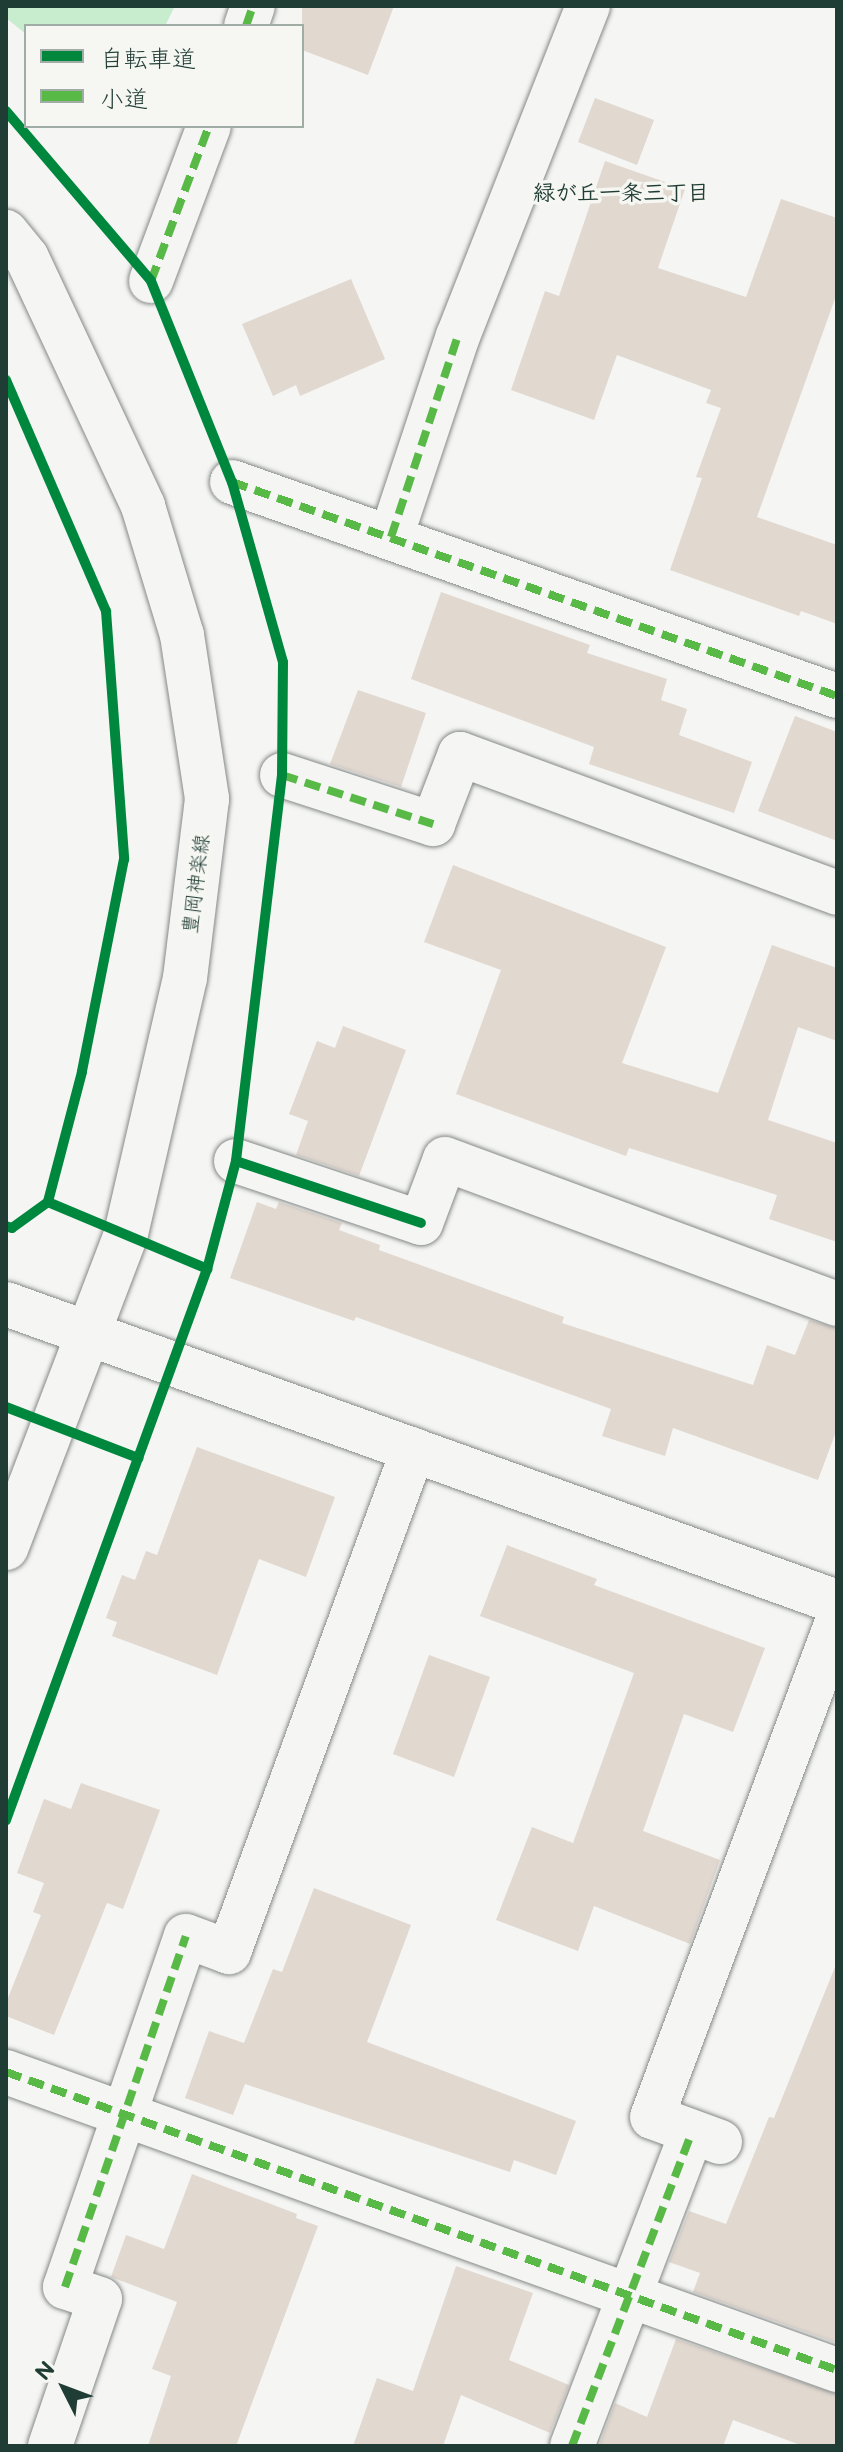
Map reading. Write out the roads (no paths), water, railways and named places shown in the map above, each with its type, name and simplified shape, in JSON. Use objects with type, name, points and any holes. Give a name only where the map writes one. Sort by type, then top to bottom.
[{"type":"street","points":[[391,537],[458,336],[588,6]]},
{"type":"street","points":[[151,281],[208,128]]},
{"type":"street","name":"豊岡神楽線","points":[[6,232],[27,258],[143,506],[182,635],[207,799],[185,978],[125,1237],[6,1548]]},
{"type":"street","points":[[232,482],[837,696]]},
{"type":"street","points":[[282,775],[433,824],[460,754],[837,893]]},
{"type":"street","points":[[236,1161],[421,1223],[445,1159],[837,1304]]},
{"type":"street","points":[[6,1304],[837,1602]]},
{"type":"street","points":[[50,2446],[100,2299],[65,2287],[186,1936],[229,1952],[413,1450]]},
{"type":"street","points":[[572,2446],[629,2295],[706,2137],[652,2117],[837,1622]]},
{"type":"street","points":[[6,2072],[837,2370]]},
{"type":"district","name":"緑が丘一条三丁目","points":[[621,194]]}]
